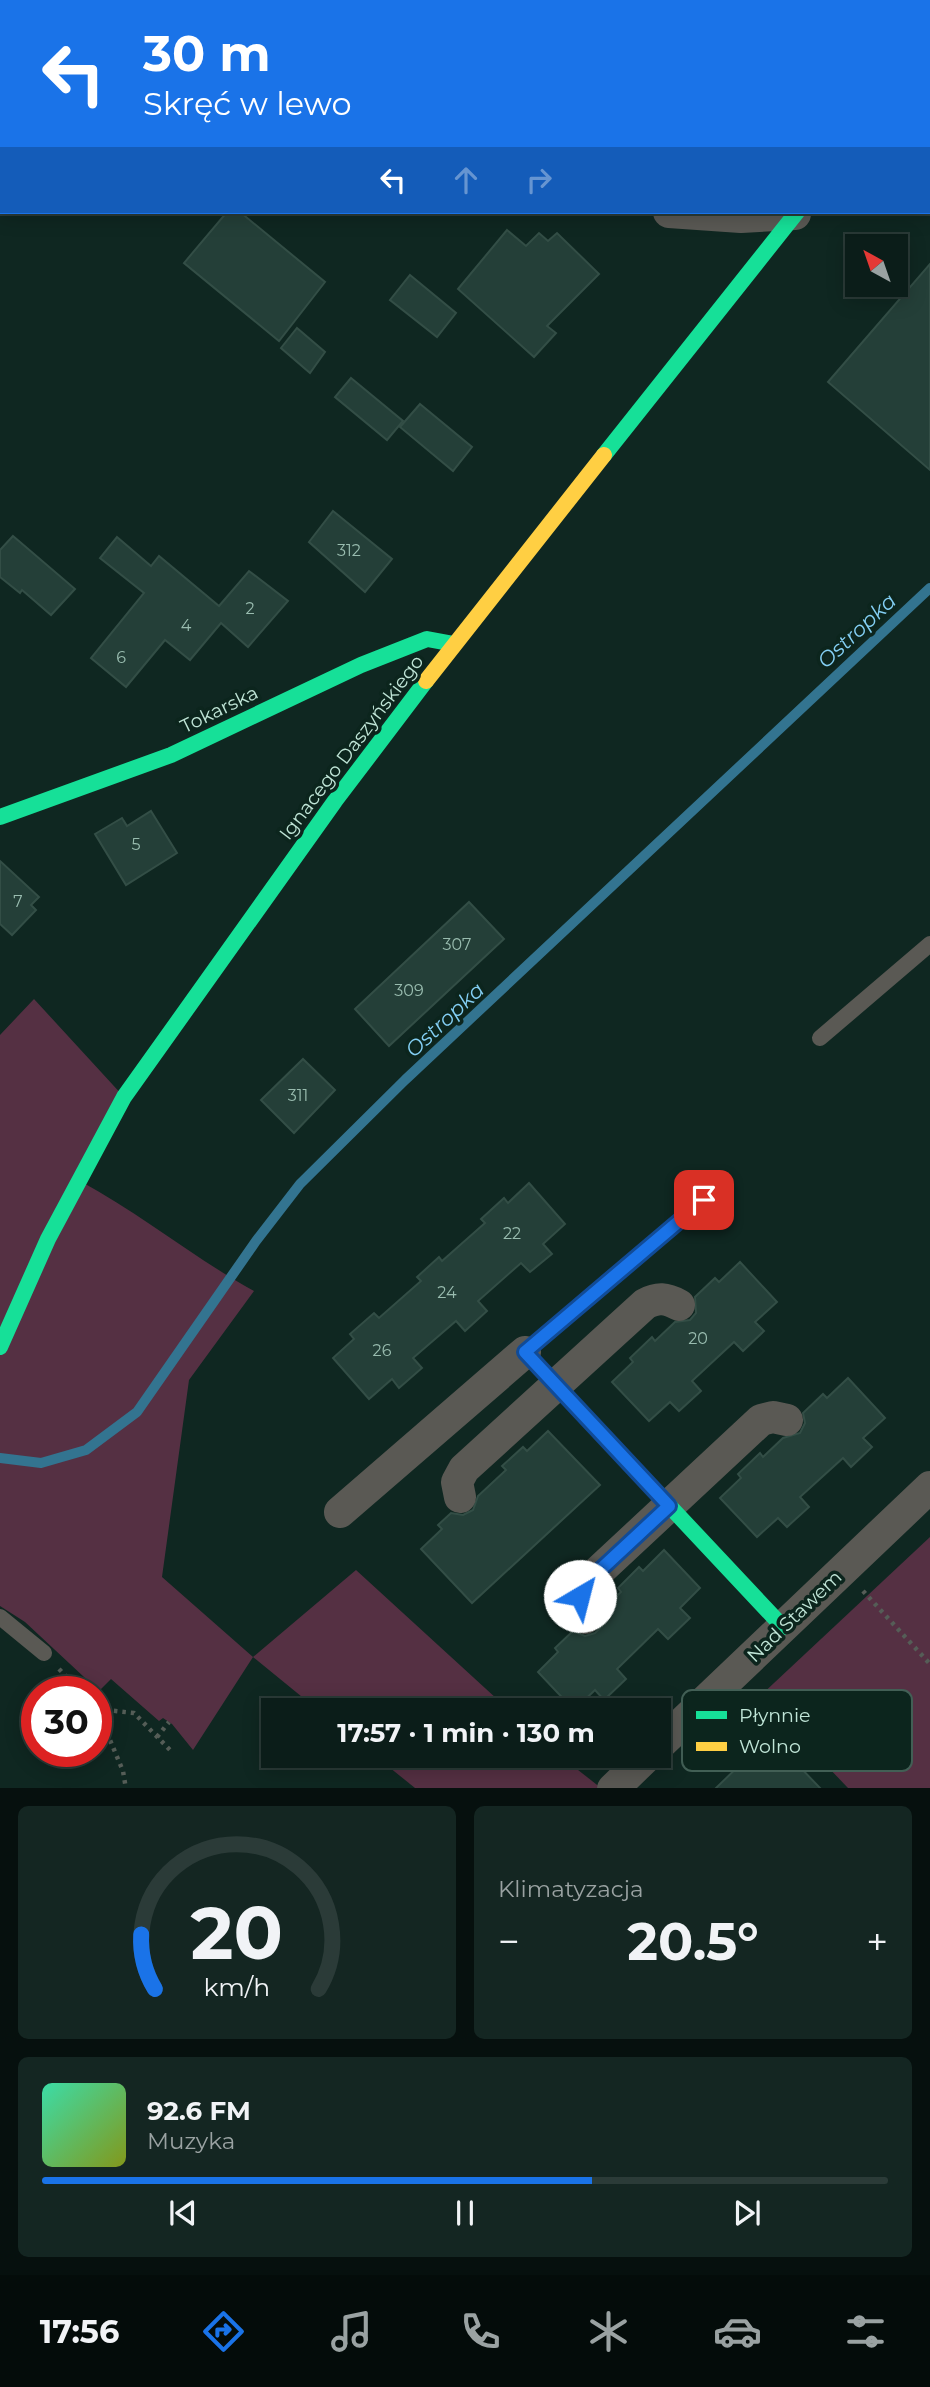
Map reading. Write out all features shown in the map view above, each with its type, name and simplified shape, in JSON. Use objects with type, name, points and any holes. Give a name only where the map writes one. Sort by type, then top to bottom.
[{"type":"main road","name":"Ignacego Daszyńskiego","points":[[0,1347],[48,1239],[124,1097],[335,801],[454,644],[795,214]]},
{"type":"main road","name":"Tokarska","points":[[0,817],[171,755],[373,660],[427,639],[454,644]]},
{"type":"main road","points":[[704,1200],[525,1352],[783,1627]]},
{"type":"street","points":[[698,214],[741,217],[782,214]]},
{"type":"street","points":[[460,1496],[457,1482],[464,1469],[554,1384],[645,1304],[656,1299],[668,1299],[679,1305]]},
{"type":"street","points":[[340,1513],[525,1352]]},
{"type":"street","points":[[585,1618],[578,1607],[585,1584],[761,1419],[774,1417],[787,1420]]},
{"type":"street","name":"Nad Stawem","points":[[717,1690],[930,1487]]},
{"type":"street","points":[[613,1788],[634,1768]]},
{"type":"lane","points":[[820,1038],[930,944]]},
{"type":"lane","points":[[0,1617],[44,1653]]},
{"type":"path","points":[[843,1570],[930,1664]]},
{"type":"path","points":[[44,1653],[66,1676]]},
{"type":"path","points":[[112,1711],[134,1713],[171,1751]]},
{"type":"path","points":[[158,1737],[169,1722]]},
{"type":"path","points":[[112,1746],[123,1771],[126,1788]]},
{"type":"shaded area","points":[[34,999],[124,1097],[80,1181],[254,1291],[189,1380],[162,1577],[253,1657],[193,1750],[172,1724],[163,1718],[159,1721],[112,1680],[112,1676],[83,1676],[25,1622],[0,1606],[0,1035]]},
{"type":"shaded area","points":[[930,1537],[930,1788],[848,1788],[832,1771],[912,1771],[912,1690],[766,1690]]},
{"type":"shaded area","points":[[356,1570],[496,1698],[303,1698],[253,1657]]},
{"type":"shaded area","points":[[390,1768],[576,1768],[601,1788],[415,1788]]},
{"type":"building","points":[[225,214],[242,214],[325,282],[279,341],[184,263]]},
{"type":"building","points":[[507,230],[526,246],[539,233],[548,241],[557,233],[599,274],[547,326],[556,333],[534,357],[458,289]]},
{"type":"building","points":[[930,264],[930,470],[828,382],[901,298],[908,298],[908,289]]},
{"type":"building","points":[[410,275],[456,313],[437,337],[390,300]]},
{"type":"building","points":[[297,328],[325,352],[310,373],[281,348]]},
{"type":"building","points":[[351,378],[403,421],[387,440],[335,397]]},
{"type":"building","points":[[420,404],[472,447],[453,471],[400,427]]},
{"type":"building","points":[[333,511],[392,559],[365,592],[309,542]]},
{"type":"building","points":[[13,536],[75,589],[51,615],[22,590],[20,593],[0,577],[0,550]]},
{"type":"building","points":[[117,537],[151,566],[159,556],[219,606],[249,571],[288,601],[248,647],[221,623],[190,660],[165,640],[126,687],[91,658],[144,593],[100,558]]},
{"type":"building","points":[[151,811],[177,853],[126,885],[95,834],[122,818],[127,826]]},
{"type":"building","points":[[0,861],[39,897],[31,905],[36,910],[12,935],[0,924]]},
{"type":"building","points":[[469,902],[504,939],[389,1046],[355,1009]]},
{"type":"building","points":[[303,1059],[335,1090],[294,1133],[261,1100]]},
{"type":"building","points":[[529,1183],[565,1224],[543,1244],[552,1254],[530,1272],[521,1263],[478,1301],[487,1311],[465,1331],[456,1321],[413,1358],[422,1368],[399,1388],[392,1379],[369,1399],[333,1358],[354,1339],[350,1334],[374,1313],[379,1318],[421,1281],[417,1277],[439,1257],[442,1261],[485,1223],[481,1219],[504,1198],[508,1203]]},
{"type":"building","points":[[740,1262],[777,1302],[755,1322],[764,1331],[743,1351],[734,1342],[692,1381],[701,1391],[679,1411],[670,1402],[649,1421],[612,1382],[633,1362],[630,1358],[652,1337],[655,1341],[675,1322],[690,1320],[696,1313],[695,1297],[715,1278],[719,1282]]},
{"type":"building","points":[[848,1378],[885,1418],[863,1438],[872,1447],[851,1467],[843,1458],[800,1497],[809,1507],[787,1527],[778,1518],[757,1537],[720,1498],[741,1478],[738,1474],[760,1453],[763,1457],[783,1438],[800,1433],[805,1423],[803,1413],[823,1394],[827,1398]]},
{"type":"building","points":[[548,1431],[600,1485],[472,1603],[421,1549],[442,1529],[438,1525],[451,1513],[463,1515],[473,1510],[478,1496],[506,1470],[502,1466],[523,1447],[527,1451]]},
{"type":"building","points":[[664,1550],[700,1588],[680,1608],[690,1618],[668,1639],[658,1629],[617,1669],[626,1679],[606,1698],[602,1698],[595,1690],[587,1698],[563,1698],[538,1672],[558,1652],[555,1648],[573,1631],[585,1636],[595,1633],[602,1626],[601,1611],[621,1592],[618,1588],[639,1567],[643,1571]]},
{"type":"building","points":[[734,1771],[804,1771],[820,1788],[716,1788]]},
{"type":"waterway","name":"Ostropka","points":[[0,1458],[41,1463],[86,1450],[137,1412],[256,1241],[300,1184],[405,1080],[930,588]]},
{"type":"traffic: fast","points":[[604,455],[795,214]]},
{"type":"traffic: fast","points":[[0,817],[171,755],[361,665],[427,639],[454,644]]},
{"type":"traffic: fast","points":[[0,1347],[48,1239],[124,1097],[335,801],[426,681]]},
{"type":"traffic: fast","points":[[704,1200],[525,1352],[783,1627]]},
{"type":"traffic: slow","points":[[426,681],[604,455]]},
{"type":"route","points":[[580,1596],[585,1584],[669,1506],[525,1352],[704,1200]]}]
